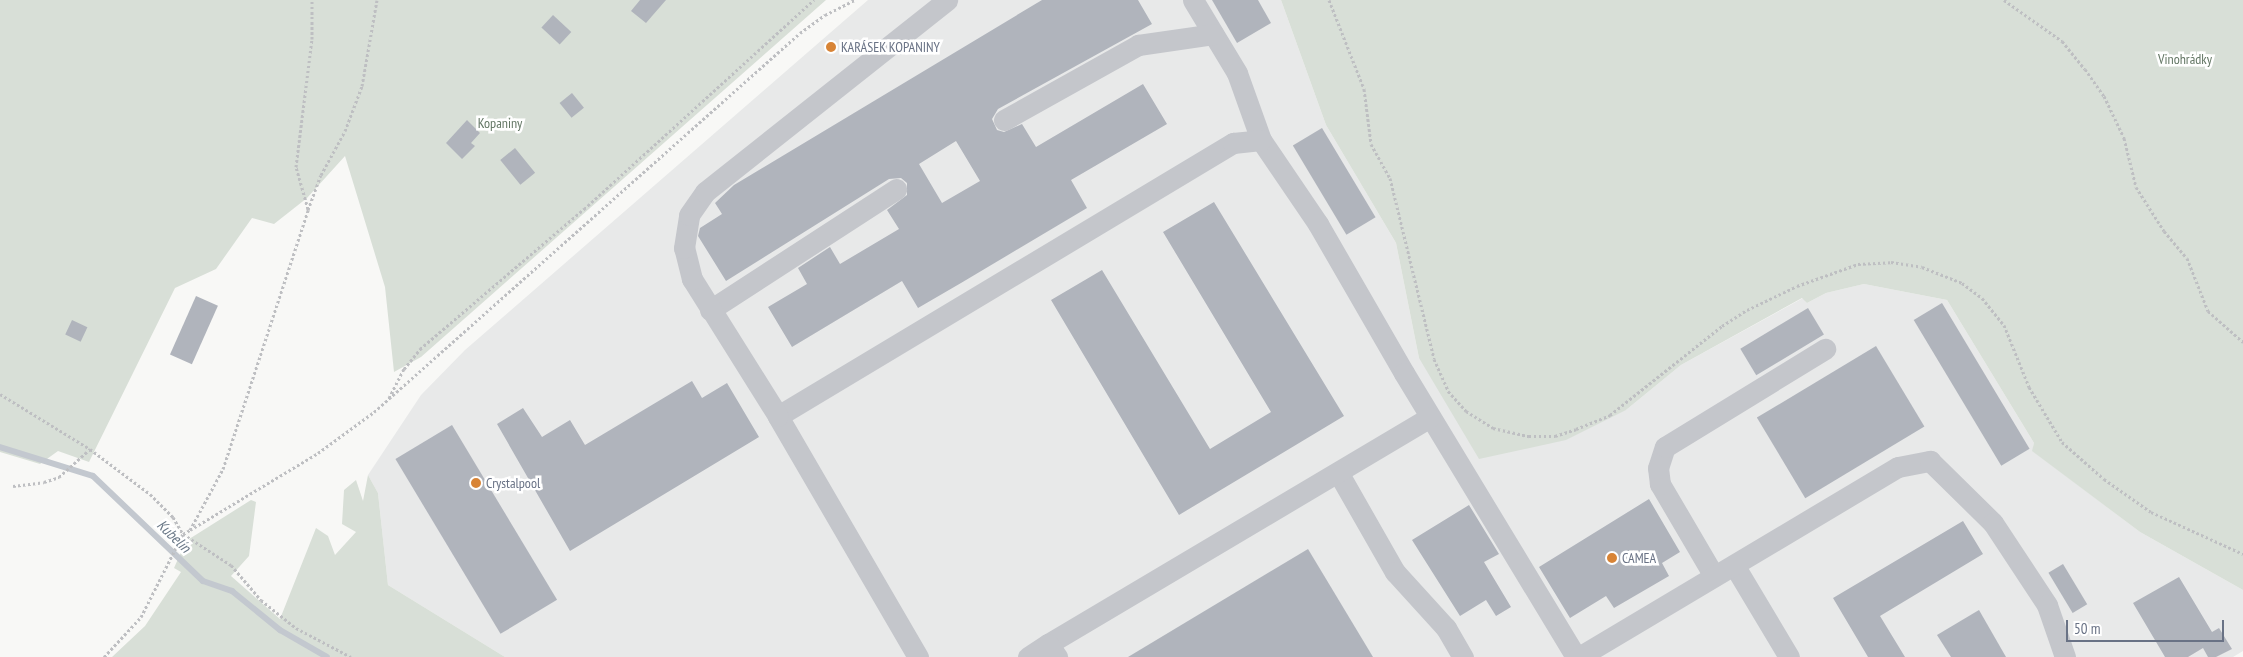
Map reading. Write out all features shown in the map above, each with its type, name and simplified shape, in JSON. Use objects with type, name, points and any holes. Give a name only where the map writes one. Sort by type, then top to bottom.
[{"type":"lane","points":[[918,657],[778,416],[692,279],[684,248],[690,215],[705,192],[947,0]]},
{"type":"lane","points":[[1193,0],[1236,73],[1261,140],[1318,224],[1430,418],[1577,657],[1898,467],[1930,461],[1993,523],[2047,605],[2065,657]]},
{"type":"lane","points":[[1004,120],[1138,45],[1213,34]]},
{"type":"lane","points":[[778,416],[1233,143],[1261,140]]},
{"type":"lane","points":[[710,310],[896,189]]},
{"type":"lane","points":[[1714,576],[1660,484],[1658,468],[1665,447],[1825,349]]},
{"type":"lane","points":[[1028,657],[1052,650],[1430,418]]},
{"type":"lane","points":[[1339,474],[1395,572],[1446,628],[1463,657]]},
{"type":"lane","points":[[1734,565],[1789,657]]},
{"type":"path","points":[[308,210],[296,166],[311,48],[312,0]]},
{"type":"path","points":[[190,530],[223,469],[308,210],[362,86],[377,0]]},
{"type":"path","points":[[388,400],[404,369],[420,349],[584,209],[814,0]]},
{"type":"path","points":[[104,657],[141,617],[183,534],[318,453],[388,400],[606,207],[674,142],[766,66],[800,33],[825,15],[855,0]]},
{"type":"path","points":[[1329,0],[1364,90],[1371,144],[1390,178],[1434,359],[1448,391],[1466,411],[1493,428],[1529,436],[1555,436],[1610,415],[1722,326],[1747,310],[1797,286],[1858,264],[1891,262],[1922,268],[1962,283],[1982,298],[2004,324],[2029,387],[2062,442],[2104,479],[2151,512],[2243,554]]},
{"type":"path","points":[[2004,0],[2062,41],[2086,69],[2104,96],[2124,138],[2136,187],[2164,231],[2187,258],[2208,311],[2243,342]]},
{"type":"path","points":[[0,394],[90,449],[150,494],[173,516],[183,534],[231,566],[262,600],[296,628],[351,657]]},
{"type":"path","points":[[13,486],[44,482],[59,477],[90,449]]},
{"type":"shaded area","points":[[868,0],[1281,0],[1326,125],[1396,243],[1419,358],[1626,410],[1681,365],[1803,298],[1807,303],[1826,293],[1864,284],[1947,300],[2034,443],[2033,451],[2140,532],[2243,590],[2243,651],[2233,657],[505,657],[388,585],[378,493],[368,475],[421,395],[465,350]]},
{"type":"green space","name":"Kopaniny","points":[[0,0],[826,0],[421,357],[394,372],[385,287],[345,156],[307,198],[274,224],[252,218],[216,269],[175,288],[89,462],[58,451],[40,464],[0,452]]},
{"type":"green space","name":"Vinohrádky","points":[[1281,0],[2243,0],[2243,590],[2140,532],[2032,451],[2034,443],[1947,300],[1864,284],[1826,293],[1807,303],[1802,298],[1681,365],[1626,410],[1566,440],[1479,459],[1419,358],[1396,243],[1326,125]]},
{"type":"green space","points":[[368,475],[378,493],[388,585],[505,657],[112,657],[145,626],[181,572],[174,568],[186,541],[251,500],[256,502],[249,556],[231,576],[280,619],[316,528],[328,536],[335,555],[356,532],[342,524],[344,490],[356,480],[363,501]]},
{"type":"building","points":[[640,0],[666,0],[646,23],[631,11]]},
{"type":"building","points":[[1042,0],[1138,0],[1152,24],[998,109],[992,119],[997,130],[1004,132],[1022,124],[1036,147],[1143,84],[1167,124],[1071,180],[1087,208],[918,308],[902,281],[792,347],[768,307],[807,284],[798,268],[830,247],[840,264],[899,229],[887,210],[907,195],[907,183],[901,178],[889,179],[726,281],[698,236],[700,228],[722,214],[715,203],[734,185]],"holes":[[[956,141],[980,181],[942,203],[919,164]]]},
{"type":"building","points":[[1212,0],[1258,0],[1271,23],[1237,43]]},
{"type":"building","points":[[553,15],[571,32],[560,44],[541,27]]},
{"type":"building","points":[[572,93],[584,108],[572,118],[560,103]]},
{"type":"building","points":[[467,120],[480,133],[471,143],[475,146],[462,159],[446,143]]},
{"type":"building","points":[[1322,128],[1376,217],[1346,235],[1293,146]]},
{"type":"building","points":[[515,148],[535,173],[520,185],[500,160]]},
{"type":"building","points":[[1214,202],[1344,416],[1179,515],[1051,300],[1102,270],[1210,449],[1271,412],[1163,232]]},
{"type":"building","points":[[196,296],[218,306],[192,364],[170,354]]},
{"type":"building","points":[[1942,303],[2030,449],[2001,466],[1914,320]]},
{"type":"building","points":[[1808,308],[1824,335],[1756,375],[1740,349]]},
{"type":"building","points":[[72,320],[87,327],[81,342],[65,335]]},
{"type":"building","points":[[1876,346],[1924,427],[1805,498],[1757,418]]},
{"type":"building","points":[[692,381],[702,398],[727,383],[759,437],[570,551],[497,424],[523,408],[542,437],[570,420],[585,445]]},
{"type":"building","points":[[452,425],[557,600],[500,634],[395,459]]},
{"type":"building","name":"CAMEA","points":[[1649,499],[1680,552],[1662,563],[1669,576],[1614,608],[1606,596],[1570,618],[1539,567]]},
{"type":"building","points":[[1469,505],[1499,554],[1484,562],[1511,607],[1496,616],[1486,600],[1460,616],[1412,540]]},
{"type":"building","points":[[1963,521],[1983,554],[1880,616],[1905,657],[1868,657],[1833,598]]},
{"type":"building","points":[[1308,549],[1373,657],[1128,657]]},
{"type":"building","points":[[2063,564],[2087,604],[2073,613],[2048,573]]},
{"type":"building","points":[[2179,577],[2212,632],[2219,628],[2232,649],[2216,657],[2208,657],[2203,648],[2188,657],[2165,657],[2133,603]]},
{"type":"building","points":[[1979,610],[2006,657],[1951,657],[1937,635]]},
{"type":"waterway","name":"Kubelín","points":[[0,447],[93,476],[203,581],[232,591],[280,630],[327,657]]},
{"type":"place","name":"KARÁSEK KOPANINY","points":[[831,47]]},
{"type":"place","name":"Crystalpool","points":[[476,483]]},
{"type":"place","name":"CAMEA","points":[[1612,558]]}]
